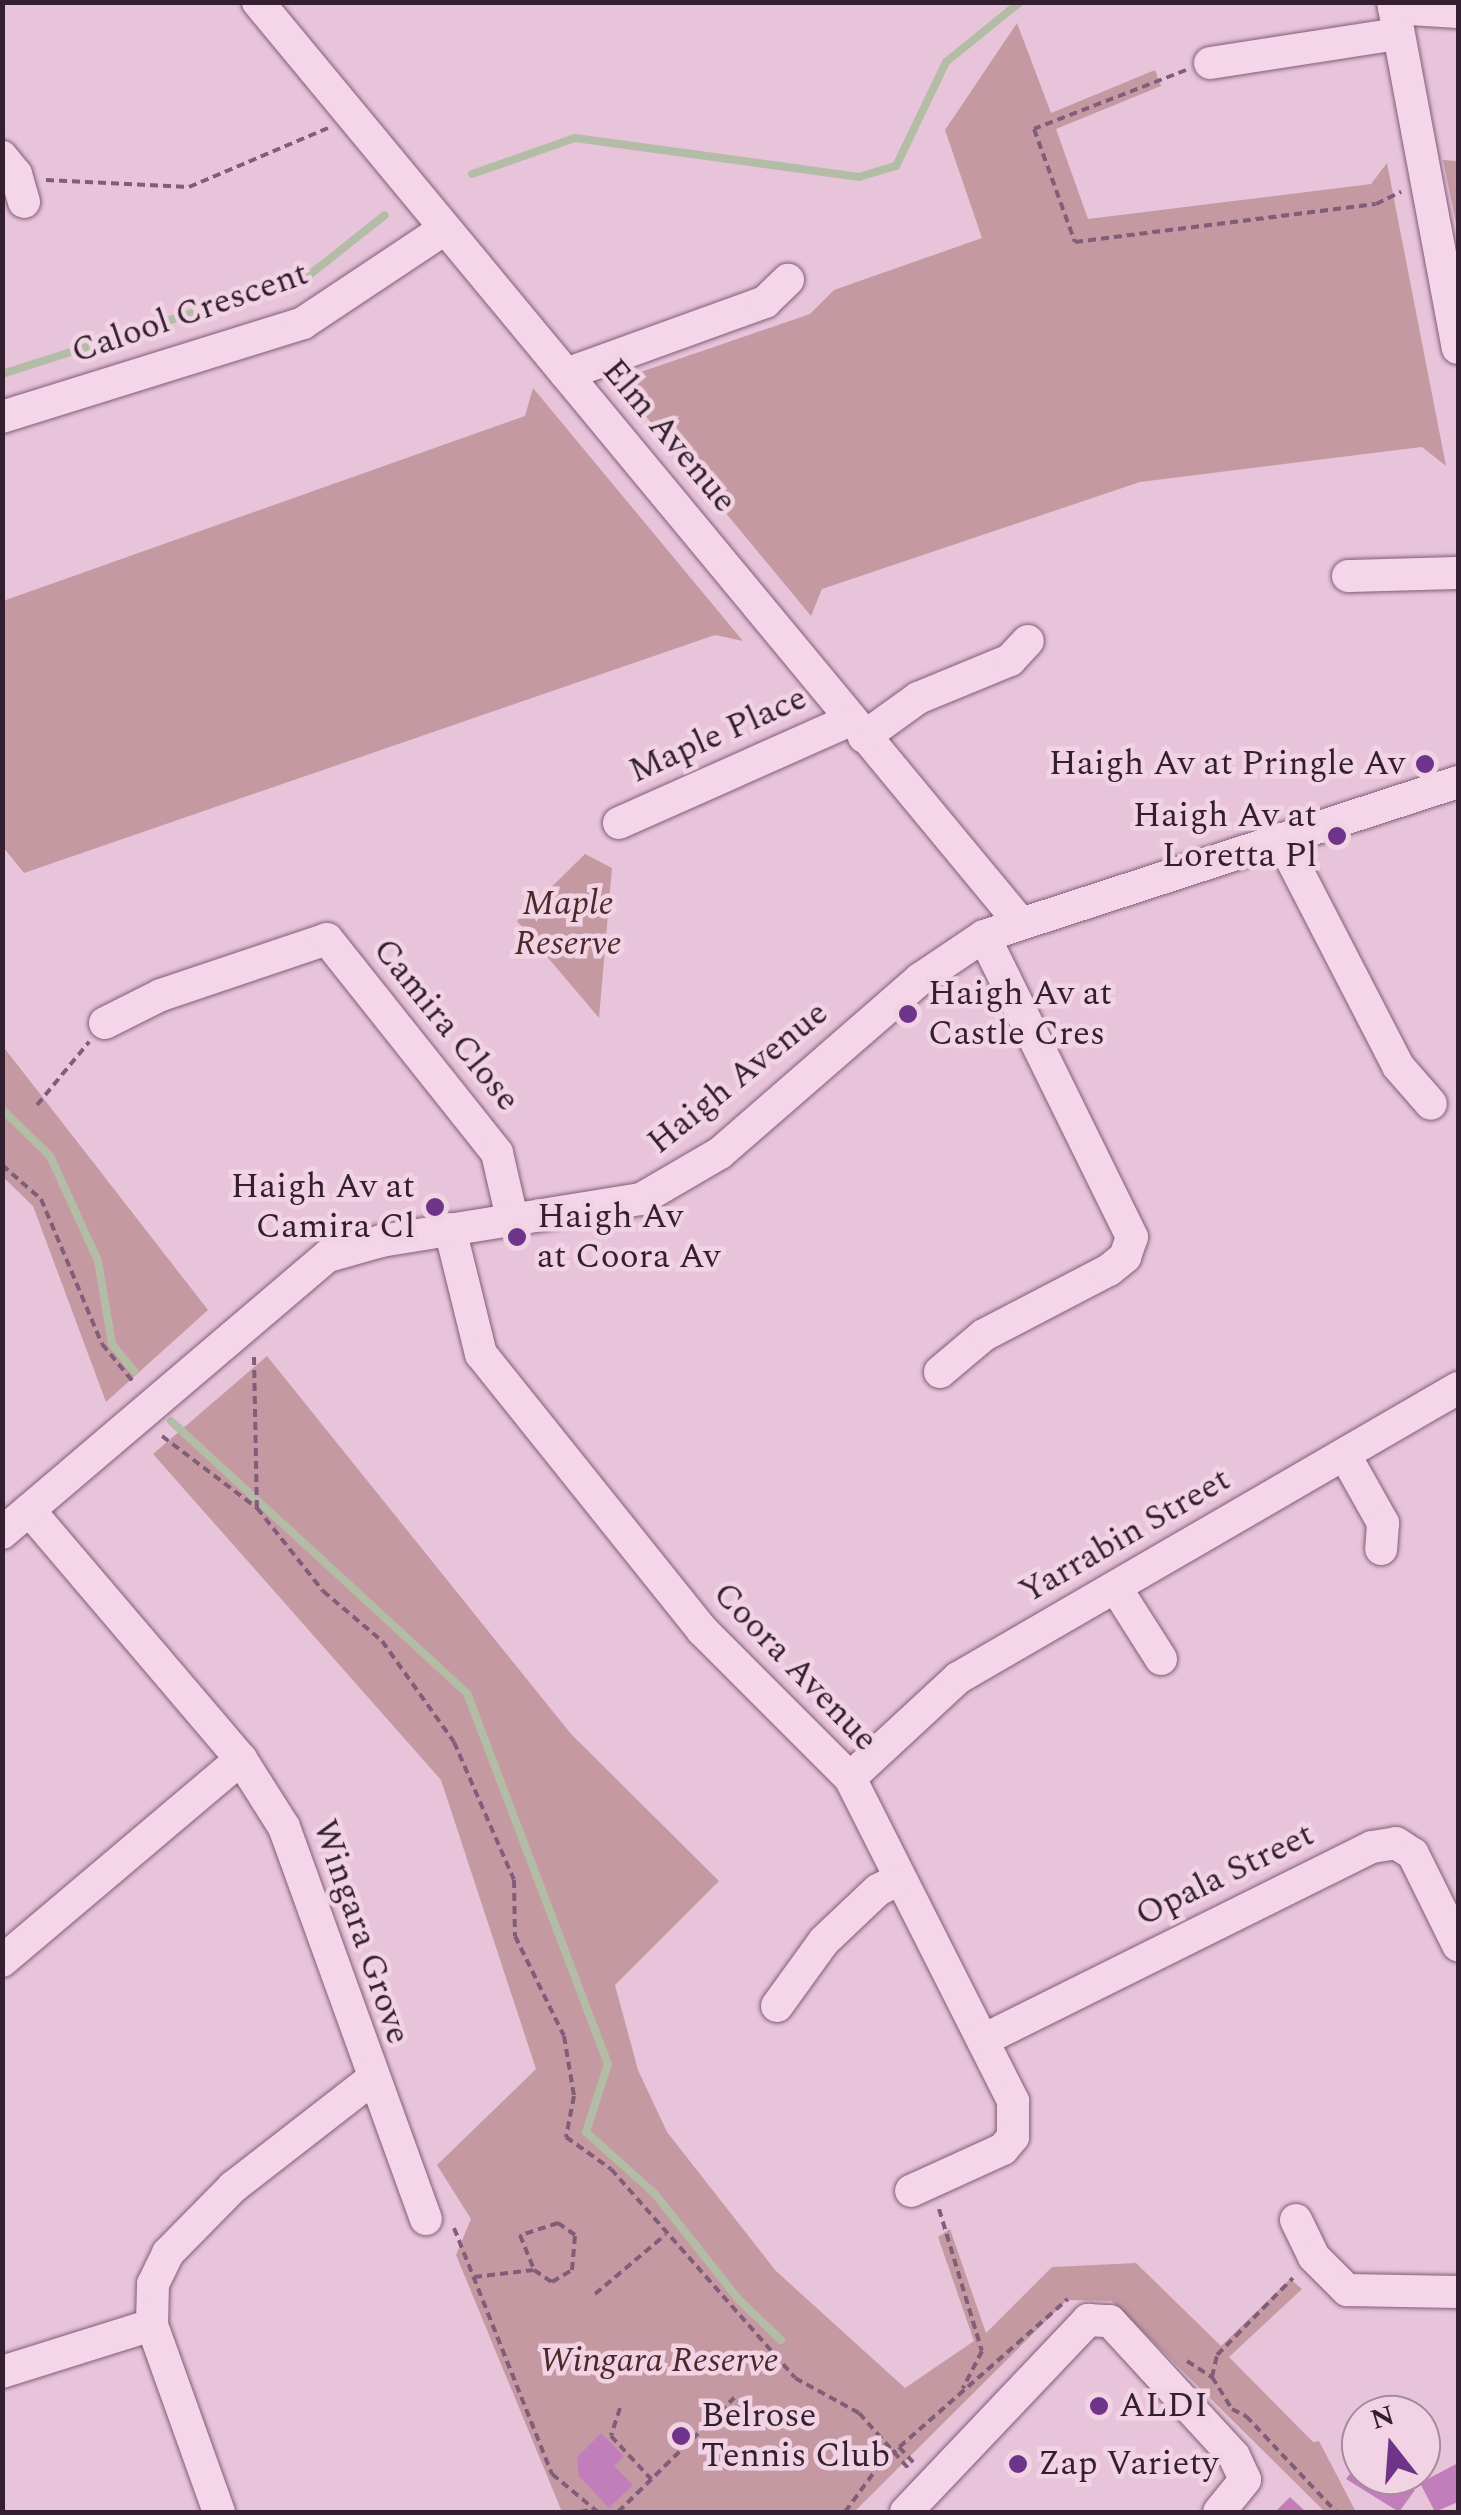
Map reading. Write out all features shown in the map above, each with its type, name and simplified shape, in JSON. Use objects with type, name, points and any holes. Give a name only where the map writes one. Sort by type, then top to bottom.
[{"type":"street","name":"Elm Avenue","points":[[258,2],[442,230],[1018,920]]},
{"type":"street","points":[[1210,63],[1395,15],[1458,12]]},
{"type":"street","points":[[1395,15],[1458,348]]},
{"type":"street","name":"Calool Crescent","points":[[2,417],[304,323],[442,230]]},
{"type":"street","points":[[566,374],[765,302],[788,280]]},
{"type":"street","points":[[1348,576],[1458,573]]},
{"type":"street","name":"Maple Place","points":[[619,823],[857,729],[918,698],[1010,660],[1028,640]]},
{"type":"street","name":"Haigh Avenue","points":[[2,1534],[328,1256],[450,1229],[641,1199],[677,1184],[920,979],[984,936],[1018,920],[1458,782]]},
{"type":"street","points":[[1281,838],[1398,1066],[1431,1104]]},
{"type":"street","points":[[940,1372],[984,1334],[1110,1270],[1125,1257],[1132,1237],[984,936]]},
{"type":"street","name":"Camira Close","points":[[104,1023],[161,994],[326,940],[497,1152],[512,1218]]},
{"type":"street","name":"Coora Avenue","points":[[450,1229],[481,1354],[702,1630],[850,1778],[898,1880],[1013,2101],[1013,2137],[981,2164],[921,2188]]},
{"type":"street","name":"Yarrabin Street","points":[[850,1778],[958,1678],[1346,1458],[1458,1388]]},
{"type":"street","points":[[1346,1458],[1384,1523],[1381,1548]]},
{"type":"street","name":"Wingara Grove","points":[[29,1510],[241,1758],[284,1826],[371,2080],[426,2219]]},
{"type":"street","points":[[1116,1588],[1161,1659]]},
{"type":"street","points":[[2,1961],[241,1758]]},
{"type":"street","name":"Opala Street","points":[[983,2040],[1372,1847],[1396,1843],[1413,1854],[1458,1945]]},
{"type":"street","points":[[777,2006],[824,1941],[878,1890],[898,1880]]},
{"type":"street","points":[[219,2512],[152,2324],[154,2284],[168,2253],[233,2187],[371,2080]]},
{"type":"street","points":[[1296,2220],[1314,2257],[1346,2290],[1458,2292]]},
{"type":"street","points":[[917,2489],[1088,2320],[1110,2321],[1187,2414],[1234,2456],[1245,2480],[1219,2512]]},
{"type":"street","points":[[2,2372],[152,2324]]},
{"type":"path","points":[[1210,63],[1034,129],[1075,242],[1376,204],[1427,181]]},
{"type":"path","points":[[14,178],[72,185],[190,187],[352,116]]},
{"type":"path","points":[[36,1105],[104,1023]]},
{"type":"path","points":[[2,1165],[40,1199],[102,1344],[145,1412],[258,1508],[323,1591],[382,1641],[454,1742],[514,1880],[515,1936],[564,2036],[574,2096],[566,2138],[611,2168],[665,2235],[796,2378],[859,2412],[897,2450],[917,2489]]},
{"type":"path","points":[[254,1355],[258,1508]]},
{"type":"path","points":[[846,2512],[897,2450],[963,2388],[982,2352],[921,2188]]},
{"type":"path","points":[[426,2219],[453,2224],[552,2474],[596,2510]]},
{"type":"path","points":[[558,2223],[574,2235],[572,2270],[544,2282],[534,2270],[520,2235],[558,2223]]},
{"type":"path","points":[[596,2294],[665,2235]]},
{"type":"path","points":[[1212,2377],[1217,2355],[1314,2257]]},
{"type":"path","points":[[474,2277],[534,2270]]},
{"type":"path","points":[[618,2512],[734,2398]]},
{"type":"path","points":[[620,2408],[611,2436],[651,2479]]},
{"type":"path","points":[[897,2450],[917,2489]]},
{"type":"path","points":[[580,2512],[596,2510]]},
{"type":"green space","points":[[1017,23],[1051,113],[1155,70],[1161,86],[1056,129],[1088,219],[1371,184],[1387,163],[1446,466],[1422,447],[1140,482],[822,589],[811,616],[624,390],[629,376],[810,314],[834,290],[982,238],[945,130]]},
{"type":"green space","points":[[1443,160],[1458,161],[1458,233]]},
{"type":"green space","points":[[533,388],[743,641],[715,635],[24,873],[3,847],[3,601],[525,416]]},
{"type":"green space","name":"Maple Reserve","points":[[585,854],[612,868],[599,1018],[517,921]]},
{"type":"green space","points":[[2,1045],[208,1310],[106,1402],[33,1206],[3,1177]]},
{"type":"green space","name":"Wingara Reserve","points":[[267,1356],[571,1734],[719,1881],[615,1985],[638,2070],[667,2132],[776,2271],[905,2388],[974,2341],[938,2237],[950,2229],[986,2333],[1052,2267],[1136,2263],[1221,2346],[1290,2279],[1302,2289],[1229,2357],[1313,2442],[1319,2441],[1341,2483],[1341,2495],[1347,2495],[1356,2512],[1325,2512],[1112,2301],[1067,2300],[854,2512],[562,2512],[456,2255],[471,2219],[437,2165],[536,2069],[441,1780],[153,1454]]},
{"type":"building","points":[[601,2433],[624,2456],[614,2466],[633,2485],[609,2508],[579,2476],[577,2457]]},
{"type":"building","points":[[1458,2463],[1458,2502],[1435,2512],[1426,2495],[1441,2495],[1441,2472]]},
{"type":"building","points":[[1372,2495],[1411,2495],[1399,2512]]},
{"type":"building","points":[[1290,2497],[1306,2512],[1275,2512]]},
{"type":"waterway","points":[[472,174],[575,138],[859,177],[896,166],[946,62],[1020,2]]},
{"type":"waterway","points":[[2,374],[308,276],[385,215]]},
{"type":"waterway","points":[[2,1109],[50,1156],[98,1261],[112,1344],[134,1371]]},
{"type":"waterway","points":[[171,1421],[467,1693],[608,2064],[586,2132],[655,2194],[739,2300],[781,2340]]},
{"type":"place","name":"Haigh Av at Pringle Av","points":[[1425,764]]},
{"type":"place","name":"Haigh Av at Loretta Pl","points":[[1337,836]]},
{"type":"place","name":"Haigh Av at Castle Cres","points":[[908,1014]]},
{"type":"place","name":"Haigh Av at Camira Cl","points":[[435,1207]]},
{"type":"place","name":"Haigh Av at Coora Av","points":[[517,1237]]},
{"type":"place","name":"ALDI","points":[[1099,2406]]},
{"type":"place","name":"Belrose Tennis Club","points":[[681,2436]]},
{"type":"place","name":"Zap Variety","points":[[1018,2464]]}]
